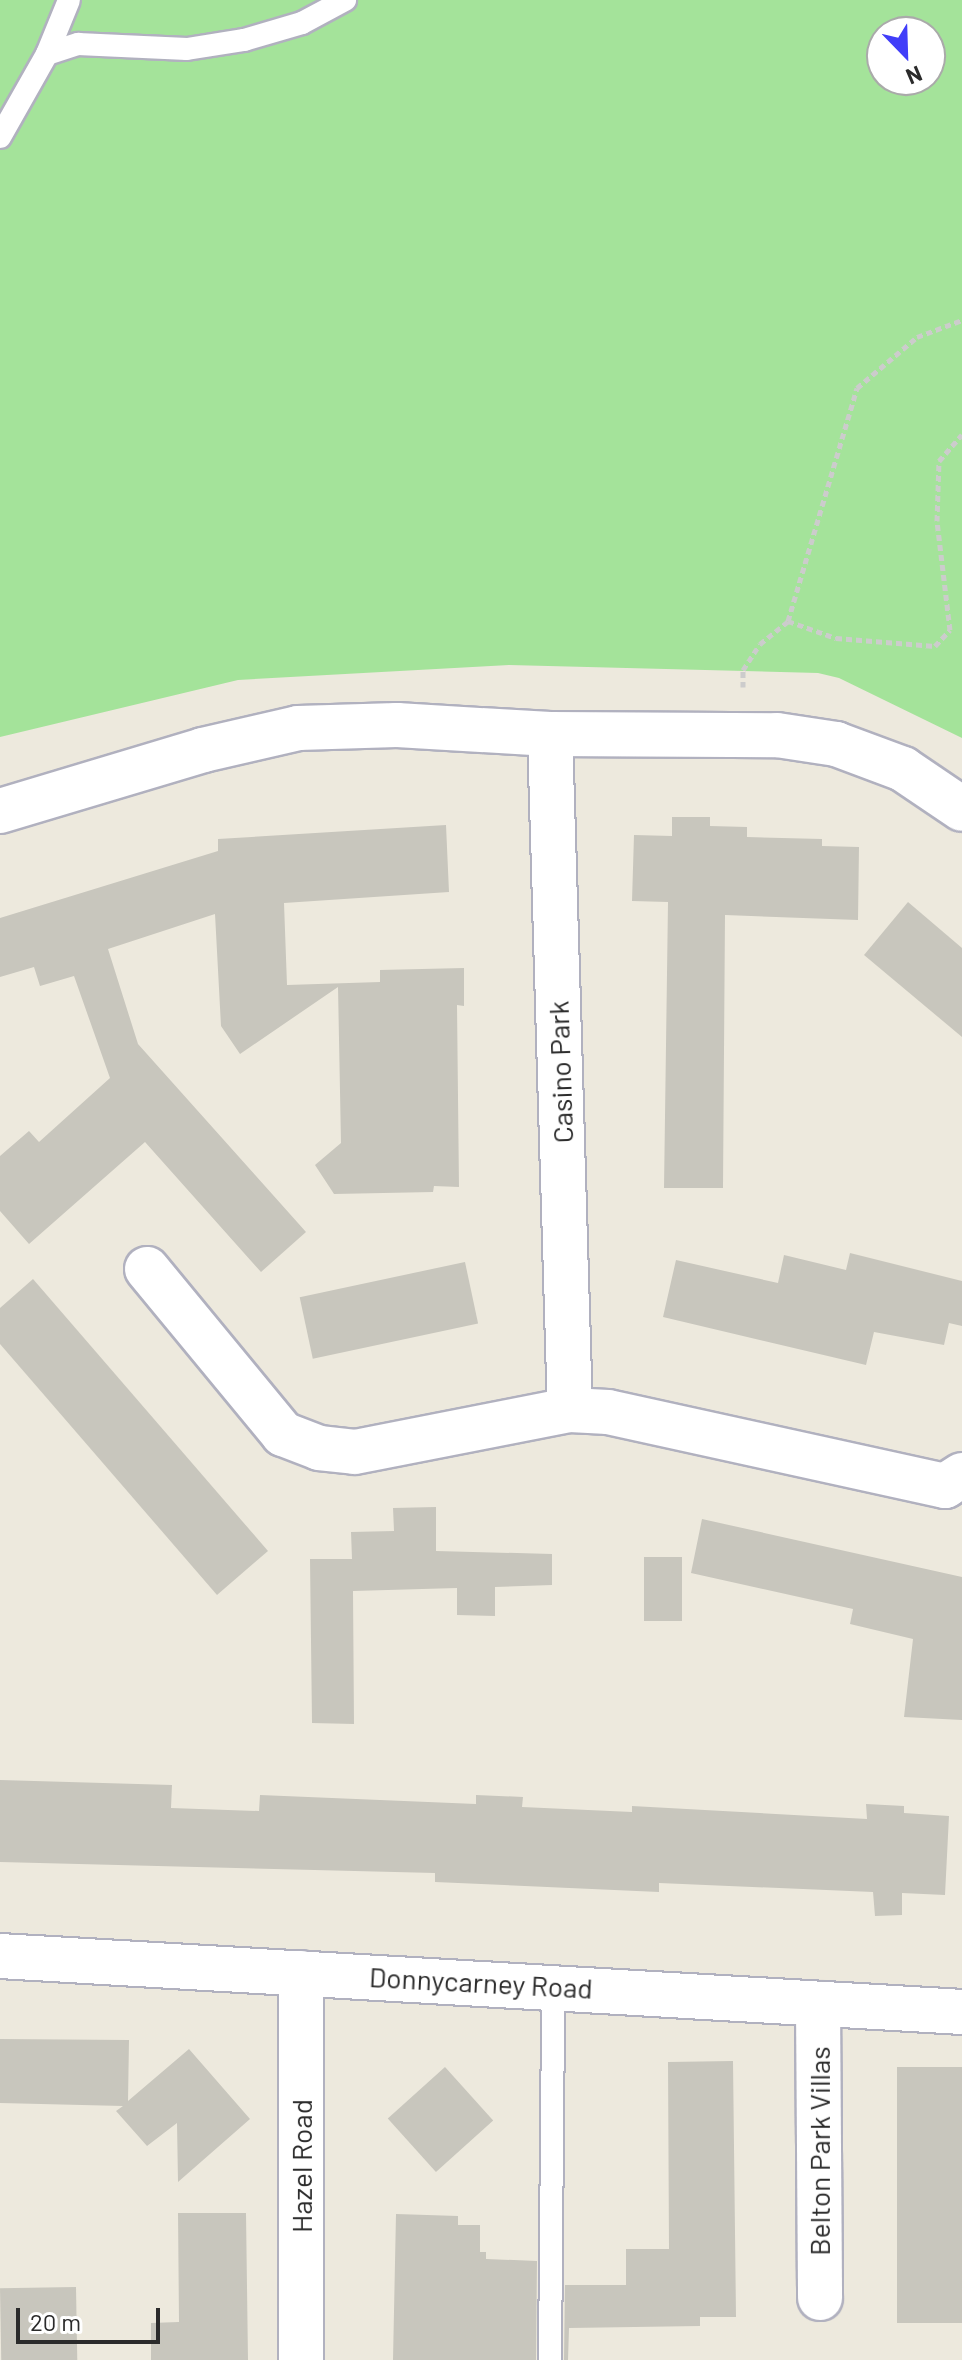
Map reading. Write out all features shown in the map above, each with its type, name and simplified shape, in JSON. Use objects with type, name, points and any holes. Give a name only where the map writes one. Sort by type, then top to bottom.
[{"type":"street","points":[[0,811],[203,750],[298,728],[397,725],[550,734],[743,733],[836,744],[903,769],[962,809]]},
{"type":"street","name":"Casino Park","points":[[550,734],[570,1410]]},
{"type":"street","points":[[147,1269],[283,1434],[319,1448],[355,1452],[570,1410],[608,1412],[945,1486],[962,1475]]},
{"type":"street","name":"Donnycarney Road","points":[[0,1956],[553,1985],[962,2012]]},
{"type":"street","name":"Hazel Road","points":[[301,1973],[301,2360]]},
{"type":"street","name":"Belton Park Villas","points":[[818,2004],[820,2298]]},
{"type":"lane","points":[[0,137],[47,54],[69,0]]},
{"type":"lane","points":[[47,54],[78,44],[187,49],[244,40],[302,23],[345,0]]},
{"type":"lane","points":[[550,2360],[553,1985]]},
{"type":"path","points":[[743,733],[743,670],[760,644],[788,621],[857,388],[917,337],[962,320]]},
{"type":"path","points":[[788,621],[836,638],[935,646],[950,630],[937,521],[939,461],[962,435]]},
{"type":"green space","points":[[0,0],[962,0],[962,738],[839,678],[818,673],[509,665],[238,680],[0,737]]},
{"type":"building","points":[[672,817],[710,817],[710,826],[747,827],[747,837],[822,839],[822,846],[859,847],[858,920],[725,915],[723,1188],[664,1188],[668,902],[632,901],[634,835],[672,836]]},
{"type":"building","points":[[446,825],[449,892],[284,903],[287,985],[380,982],[380,970],[464,968],[464,1006],[457,1005],[459,1187],[434,1186],[433,1192],[334,1194],[315,1165],[341,1143],[338,987],[240,1054],[221,1026],[215,914],[108,949],[138,1044],[306,1232],[261,1272],[145,1142],[29,1244],[0,1211],[0,1156],[29,1131],[39,1142],[110,1078],[74,976],[40,986],[34,967],[0,977],[0,918],[218,851],[218,839]]},
{"type":"building","points":[[908,902],[962,948],[962,1037],[864,955]]},
{"type":"building","points":[[850,1253],[962,1281],[962,1326],[949,1323],[944,1345],[874,1332],[866,1365],[663,1317],[676,1260],[778,1283],[784,1255],[846,1270]]},
{"type":"building","points":[[465,1262],[478,1324],[313,1359],[300,1297]]},
{"type":"building","points":[[33,1279],[268,1551],[217,1595],[0,1344],[0,1308]]},
{"type":"building","points":[[436,1507],[436,1551],[552,1554],[552,1585],[495,1587],[495,1616],[457,1615],[457,1588],[353,1591],[354,1724],[312,1723],[310,1559],[352,1559],[351,1532],[394,1531],[393,1508]]},
{"type":"building","points":[[702,1519],[962,1577],[962,1720],[904,1717],[913,1639],[850,1624],[853,1609],[691,1573]]},
{"type":"building","points":[[644,1557],[682,1557],[682,1621],[644,1621]]},
{"type":"building","points":[[0,1780],[172,1785],[171,1808],[259,1811],[260,1795],[476,1804],[476,1795],[523,1797],[522,1807],[632,1812],[632,1806],[867,1819],[866,1804],[904,1806],[904,1813],[949,1816],[945,1895],[902,1893],[902,1915],[875,1916],[873,1892],[659,1883],[659,1892],[435,1882],[435,1873],[0,1862]]},
{"type":"building","points":[[0,2039],[129,2040],[128,2101],[189,2049],[250,2119],[178,2182],[177,2123],[147,2146],[116,2111],[123,2106],[0,2103]]},
{"type":"building","points":[[733,2061],[736,2317],[700,2317],[700,2326],[569,2328],[568,2360],[564,2360],[565,2285],[626,2285],[626,2249],[669,2249],[668,2062]]},
{"type":"building","points":[[445,2067],[493,2121],[436,2172],[388,2119]]},
{"type":"building","points":[[897,2067],[962,2067],[962,2323],[897,2323]]},
{"type":"building","points":[[178,2213],[246,2213],[248,2360],[151,2360],[151,2323],[179,2322]]},
{"type":"building","points":[[396,2214],[458,2216],[458,2225],[480,2225],[480,2252],[486,2252],[486,2259],[537,2261],[536,2360],[393,2360]]},
{"type":"building","points":[[76,2287],[77,2360],[1,2360],[0,2288]]}]
